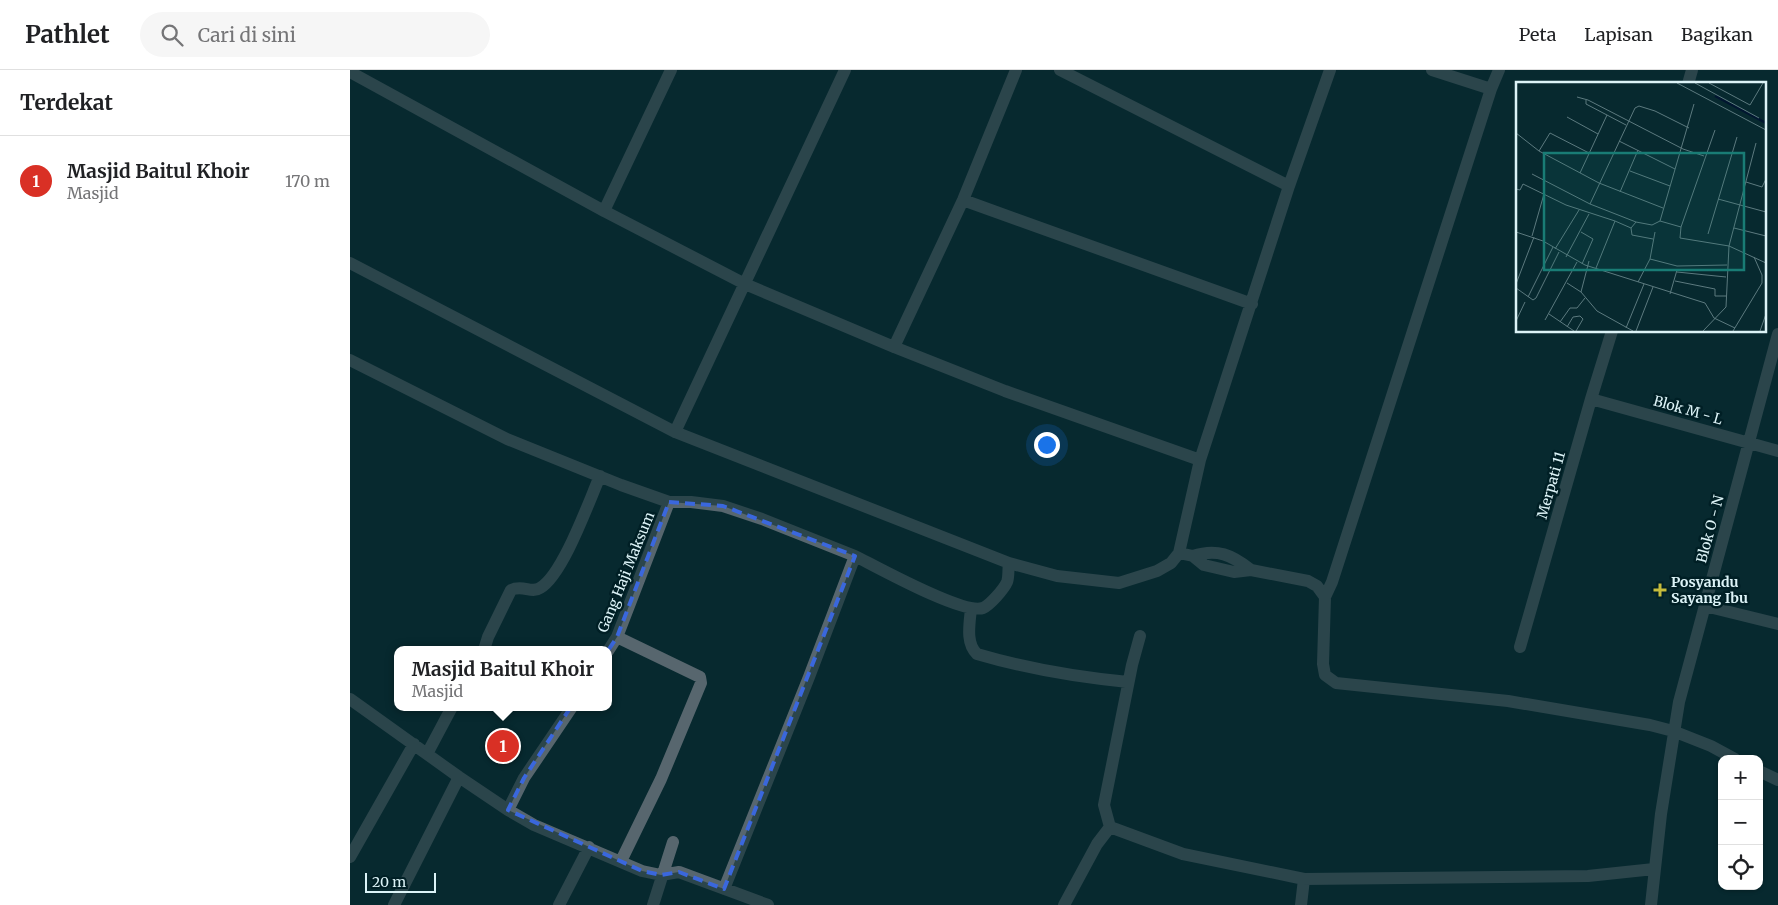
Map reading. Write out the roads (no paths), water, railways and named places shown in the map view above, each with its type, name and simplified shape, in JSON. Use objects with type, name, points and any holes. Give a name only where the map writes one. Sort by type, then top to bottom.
[{"type":"street","points":[[604,211],[671,70]]},
{"type":"street","points":[[675,432],[845,70]]},
{"type":"street","points":[[894,348],[963,200],[1016,70]]},
{"type":"street","points":[[1060,70],[1288,186]]},
{"type":"street","points":[[350,264],[675,432],[1009,563],[1057,576],[1118,583],[1157,571],[1171,563],[1179,553],[1200,460],[1252,304],[1288,186],[1330,70]]},
{"type":"street","points":[[1432,70],[1491,89]]},
{"type":"street","points":[[1499,70],[1491,89],[1332,582],[1325,597],[1323,670],[1327,678],[1336,683],[1508,701],[1650,725],[1711,746],[1728,755]]},
{"type":"street","points":[[350,72],[604,211],[745,284],[894,348],[1005,391],[1200,460]]},
{"type":"street","points":[[963,200],[1252,304]]},
{"type":"street","name":"Merpati 11","points":[[1520,647],[1612,332]]},
{"type":"street","name":"Blok O - N","points":[[1651,905],[1654,869],[1679,702],[1778,334]]},
{"type":"street","points":[[350,360],[507,439],[669,502],[691,502],[723,506],[762,519],[855,556],[943,600],[971,608],[982,608],[991,602],[1007,582],[1009,563]]},
{"type":"street","name":"Blok M - L","points":[[1591,399],[1778,451]]},
{"type":"street","points":[[485,646],[511,590],[523,587],[533,590],[538,589],[557,570],[571,545],[600,476]]},
{"type":"street","name":"Gang Haji Maksum","points":[[611,646],[617,637],[669,502]]},
{"type":"street","points":[[1179,553],[1193,556],[1204,565],[1234,572],[1251,570],[1308,581],[1317,586],[1325,597]]},
{"type":"street","points":[[724,889],[855,556]]},
{"type":"street","points":[[1705,606],[1778,624]]},
{"type":"street","points":[[971,608],[970,638],[972,649],[977,654],[1039,671],[1128,682]]},
{"type":"street","points":[[1110,827],[1104,804],[1128,682],[1140,636]]},
{"type":"street","points":[[617,637],[700,676],[701,683],[661,779],[621,861]]},
{"type":"street","points":[[350,699],[459,777],[534,825],[642,870],[662,875],[679,872],[768,905]]},
{"type":"street","points":[[427,754],[450,711]]},
{"type":"street","points":[[508,810],[524,778],[569,711]]},
{"type":"street","points":[[350,857],[414,744]]},
{"type":"street","points":[[1763,773],[1778,780]]},
{"type":"street","points":[[394,905],[459,777]]},
{"type":"street","points":[[1110,827],[1183,854],[1304,879],[1588,876],[1654,869]]},
{"type":"street","points":[[1064,905],[1097,844],[1110,827]]},
{"type":"street","points":[[653,905],[673,842]]},
{"type":"street","points":[[559,905],[589,847]]},
{"type":"street","points":[[1301,905],[1304,879]]},
{"type":"place","name":"Posyandu Sayang Ibu","points":[[1660,590]]},
{"type":"place","name":"Masjid Baitul Khoir","points":[[503,746]]}]
